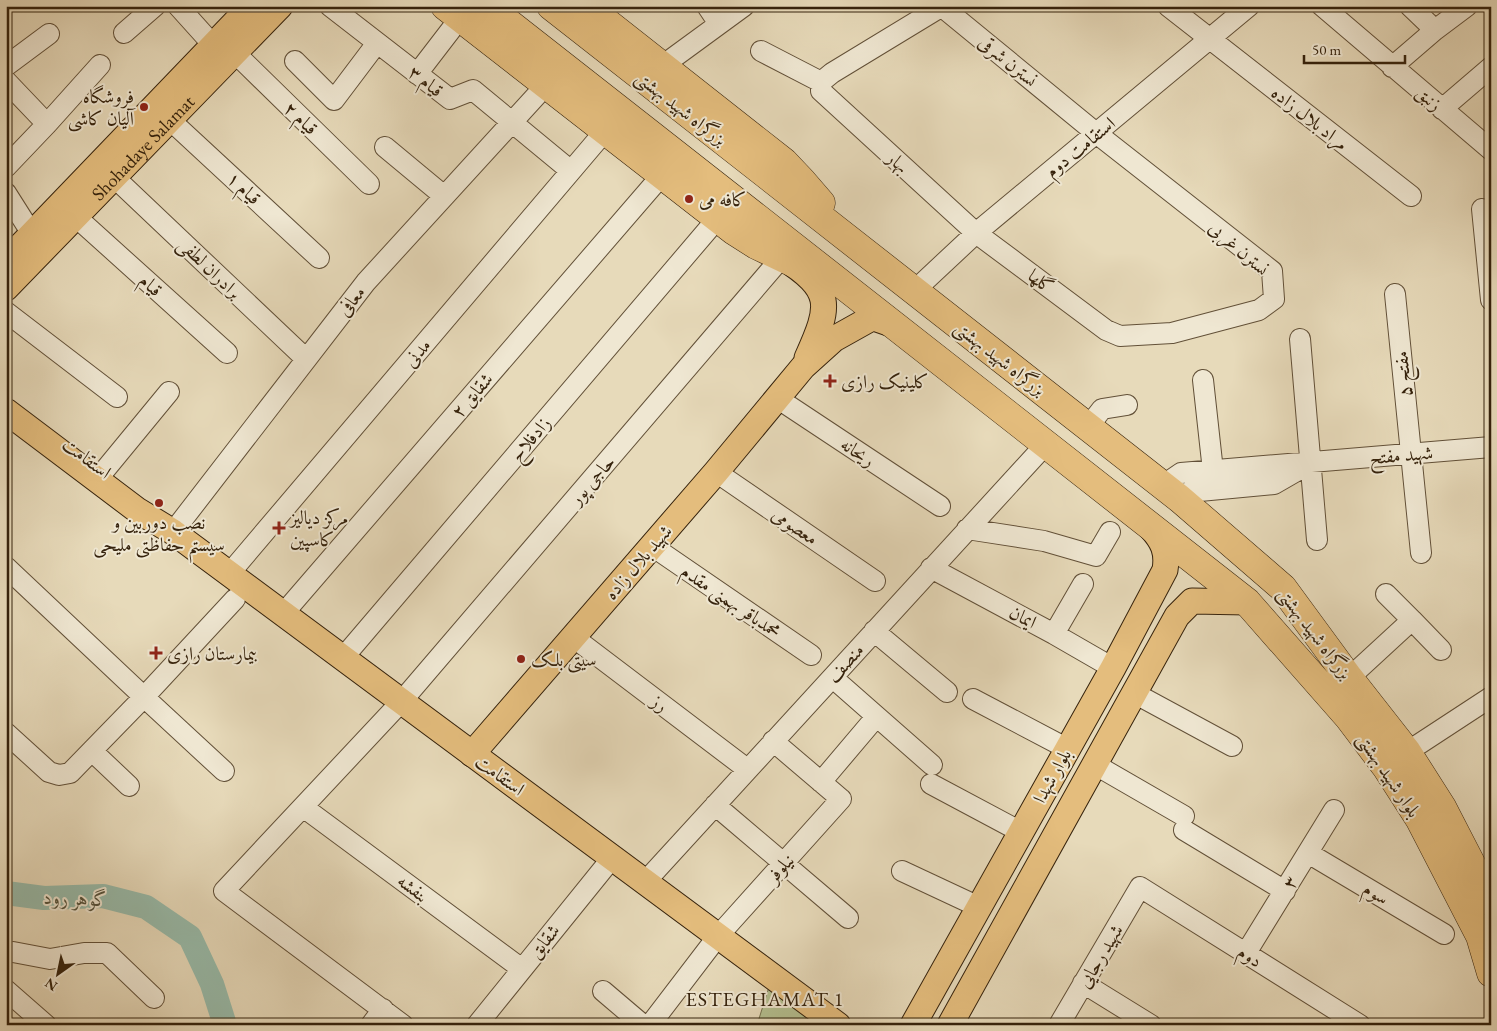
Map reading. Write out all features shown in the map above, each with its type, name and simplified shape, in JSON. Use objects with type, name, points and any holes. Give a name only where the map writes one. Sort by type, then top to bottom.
[{"type":"highway","name":"بزرگراه شهید بهشتی","points":[[487,6],[728,211],[850,291],[1247,602]]},
{"type":"highway","name":"بزرگراه شهید بهشتی","points":[[550,6],[1088,427],[1171,493],[1284,588],[1348,678],[1407,752]]},
{"type":"highway","points":[[586,6],[792,170],[855,245]]},
{"type":"highway","points":[[457,13],[662,175],[728,211],[740,236],[850,291]]},
{"type":"highway","name":"بلوار شهید بهشتی","points":[[1247,602],[1349,718],[1386,767],[1420,820],[1480,936],[1491,973]]},
{"type":"highway","name":"بلوار شهید بهشتی","points":[[1407,752],[1442,807],[1491,902]]},
{"type":"main road","name":"Shohadaye Salamat","points":[[6,288],[170,119],[224,49],[251,6]]},
{"type":"main road","name":"Shohadaye Salamat","points":[[6,261],[224,49],[280,6]]},
{"type":"main road","name":"شهید بلال زاده","points":[[782,257],[808,274],[819,288],[824,305],[820,329],[803,367]]},
{"type":"main road","name":"شهید بلال زاده","points":[[472,754],[716,472],[803,367],[834,339],[868,320],[874,318],[894,325]]},
{"type":"main road","name":"استقامت","points":[[6,396],[143,501],[167,528]]},
{"type":"main road","name":"استقامت","points":[[6,411],[137,510],[167,528],[838,1025]]},
{"type":"main road","name":"بلوار شهدا","points":[[913,1025],[1113,668],[1165,570],[1166,555],[1164,547],[1150,526]]},
{"type":"main road","name":"بلوار شهدا","points":[[950,1025],[1177,616],[1192,602],[1247,602]]},
{"type":"street","points":[[124,33],[155,6]]},
{"type":"street","name":"قیام ۲","points":[[178,6],[369,184]]},
{"type":"street","name":"قیام ۳","points":[[330,6],[450,99],[474,90],[571,171]]},
{"type":"street","points":[[707,6],[719,24]]},
{"type":"street","points":[[662,66],[744,6]]},
{"type":"street","name":"مراد بلال زاده","points":[[1168,6],[1411,196]]},
{"type":"street","name":"استقامت دوم","points":[[914,291],[976,233],[1249,6]]},
{"type":"street","name":"زنبق","points":[[1322,6],[1491,150]]},
{"type":"street","points":[[1410,6],[1435,30]]},
{"type":"street","points":[[1392,66],[1467,6]]},
{"type":"street","name":"نسترن شرقی","points":[[821,86],[832,73],[939,8],[946,10],[1096,133]]},
{"type":"street","points":[[417,74],[457,13]]},
{"type":"street","points":[[6,66],[49,34]]},
{"type":"street","points":[[294,61],[334,100],[377,43]]},
{"type":"street","name":"بهار","points":[[761,51],[821,86],[976,233]]},
{"type":"street","points":[[6,167],[100,65]]},
{"type":"street","points":[[1442,109],[1491,67]]},
{"type":"street","points":[[6,81],[47,124]]},
{"type":"street","name":"معافی","points":[[167,528],[306,359],[366,282],[546,85]]},
{"type":"street","name":"قیام ۱","points":[[170,119],[319,258]]},
{"type":"street","name":"مدنی","points":[[229,574],[605,131]]},
{"type":"street","name":"نسترن غربی","points":[[1096,133],[1272,271],[1274,289],[1274,299],[1259,310],[1172,333],[1120,336],[1106,330]]},
{"type":"street","points":[[385,147],[444,196]]},
{"type":"street","name":"شقایق ۲","points":[[283,614],[662,175]]},
{"type":"street","name":"برادران لطفی","points":[[114,176],[306,359]]},
{"type":"street","points":[[6,194],[32,234]]},
{"type":"street","points":[[1482,209],[1491,300]]},
{"type":"street","name":"زادفلاح","points":[[342,659],[728,211]]},
{"type":"street","name":"قیام","points":[[75,216],[226,354]]},
{"type":"street","name":"گلها","points":[[976,233],[1106,330]]},
{"type":"street","name":"حاجی پور","points":[[402,702],[782,257]]},
{"type":"street","name":"مفتح ۵","points":[[1395,294],[1421,553]]},
{"type":"street","points":[[6,312],[117,397]]},
{"type":"street","points":[[1300,339],[1317,540]]},
{"type":"street","points":[[1203,380],[1213,471]]},
{"type":"street","points":[[104,471],[169,392]]},
{"type":"street","name":"ریحانه","points":[[777,398],[940,506]]},
{"type":"street","points":[[1088,427],[1102,409],[1127,405]]},
{"type":"street","name":"منصف","points":[[645,882],[1046,444]]},
{"type":"street","name":"شهید مفتح","points":[[1311,462],[1274,484],[1171,493],[1181,473],[1213,471],[1311,462],[1491,447]]},
{"type":"street","name":"معصومی","points":[[716,472],[875,581]]},
{"type":"street","points":[[967,529],[1044,541],[1096,556],[1110,532]]},
{"type":"street","name":"محمدباقر بهمنی مقدم","points":[[652,546],[811,655]]},
{"type":"street","points":[[6,567],[224,771]]},
{"type":"street","name":"ایمان","points":[[931,568],[1113,668]]},
{"type":"street","points":[[1054,634],[1083,584]]},
{"type":"street","points":[[1386,594],[1441,650]]},
{"type":"street","points":[[6,733],[49,772],[59,775],[70,773],[235,600]]},
{"type":"street","points":[[1348,678],[1412,620]]},
{"type":"street","points":[[874,631],[946,692]]},
{"type":"street","name":"رز","points":[[573,638],[747,769]]},
{"type":"street","points":[[833,678],[876,716],[931,774],[1021,832]]},
{"type":"street","points":[[1134,693],[1232,746]]},
{"type":"street","points":[[1407,752],[1491,697]]},
{"type":"street","points":[[973,699],[1068,749]]},
{"type":"street","points":[[402,702],[224,891],[377,1017],[403,1025]]},
{"type":"street","points":[[773,741],[821,782],[876,716]]},
{"type":"street","points":[[92,751],[129,786]]},
{"type":"street","points":[[1094,764],[1285,891]]},
{"type":"street","name":"نیلوفر","points":[[650,1025],[718,936],[841,799],[821,782]]},
{"type":"street","points":[[715,805],[848,918]]},
{"type":"street","name":"بنفشه","points":[[303,807],[522,969]]},
{"type":"street","name":"۳","points":[[1246,953],[1334,810]]},
{"type":"street","name":"سوم","points":[[1308,853],[1444,934]]},
{"type":"street","name":"شقایق","points":[[477,1025],[612,858]]},
{"type":"street","points":[[902,871],[979,907]]},
{"type":"street","name":"دوم","points":[[1140,887],[1360,1025]]},
{"type":"street","name":"شهید رجایی","points":[[1059,1025],[1140,887]]},
{"type":"street","points":[[6,952],[50,959],[84,953],[107,953],[154,998]]},
{"type":"street","points":[[1083,983],[1151,1025]]},
{"type":"street","points":[[6,990],[46,1025]]},
{"type":"street","points":[[603,991],[643,1025]]},
{"type":"green space","points":[[769,987],[808,1012],[804,1025],[757,1025]]},
{"type":"waterway","name":"گوهر رود","points":[[6,893],[44,898],[103,896],[146,907],[190,937],[212,984],[225,1025]]},
{"type":"place","name":"فروشگاه آلیان کاشی","points":[[144,107]]},
{"type":"place","name":"کافه می","points":[[689,199]]},
{"type":"place","name":"کلینیک رازی","points":[[830,381]]},
{"type":"place","name":"نصب دوربین و سیستم حفاظتی ملیحی","points":[[159,503]]},
{"type":"place","name":"مرکز دیالیز کاسپین","points":[[279,528]]},
{"type":"place","name":"بیمارستان رازی","points":[[156,653]]},
{"type":"place","name":"سیتی بلک","points":[[521,659]]},
{"type":"district","name":"ESTEGHAMAT 1","points":[[765,999]]}]
